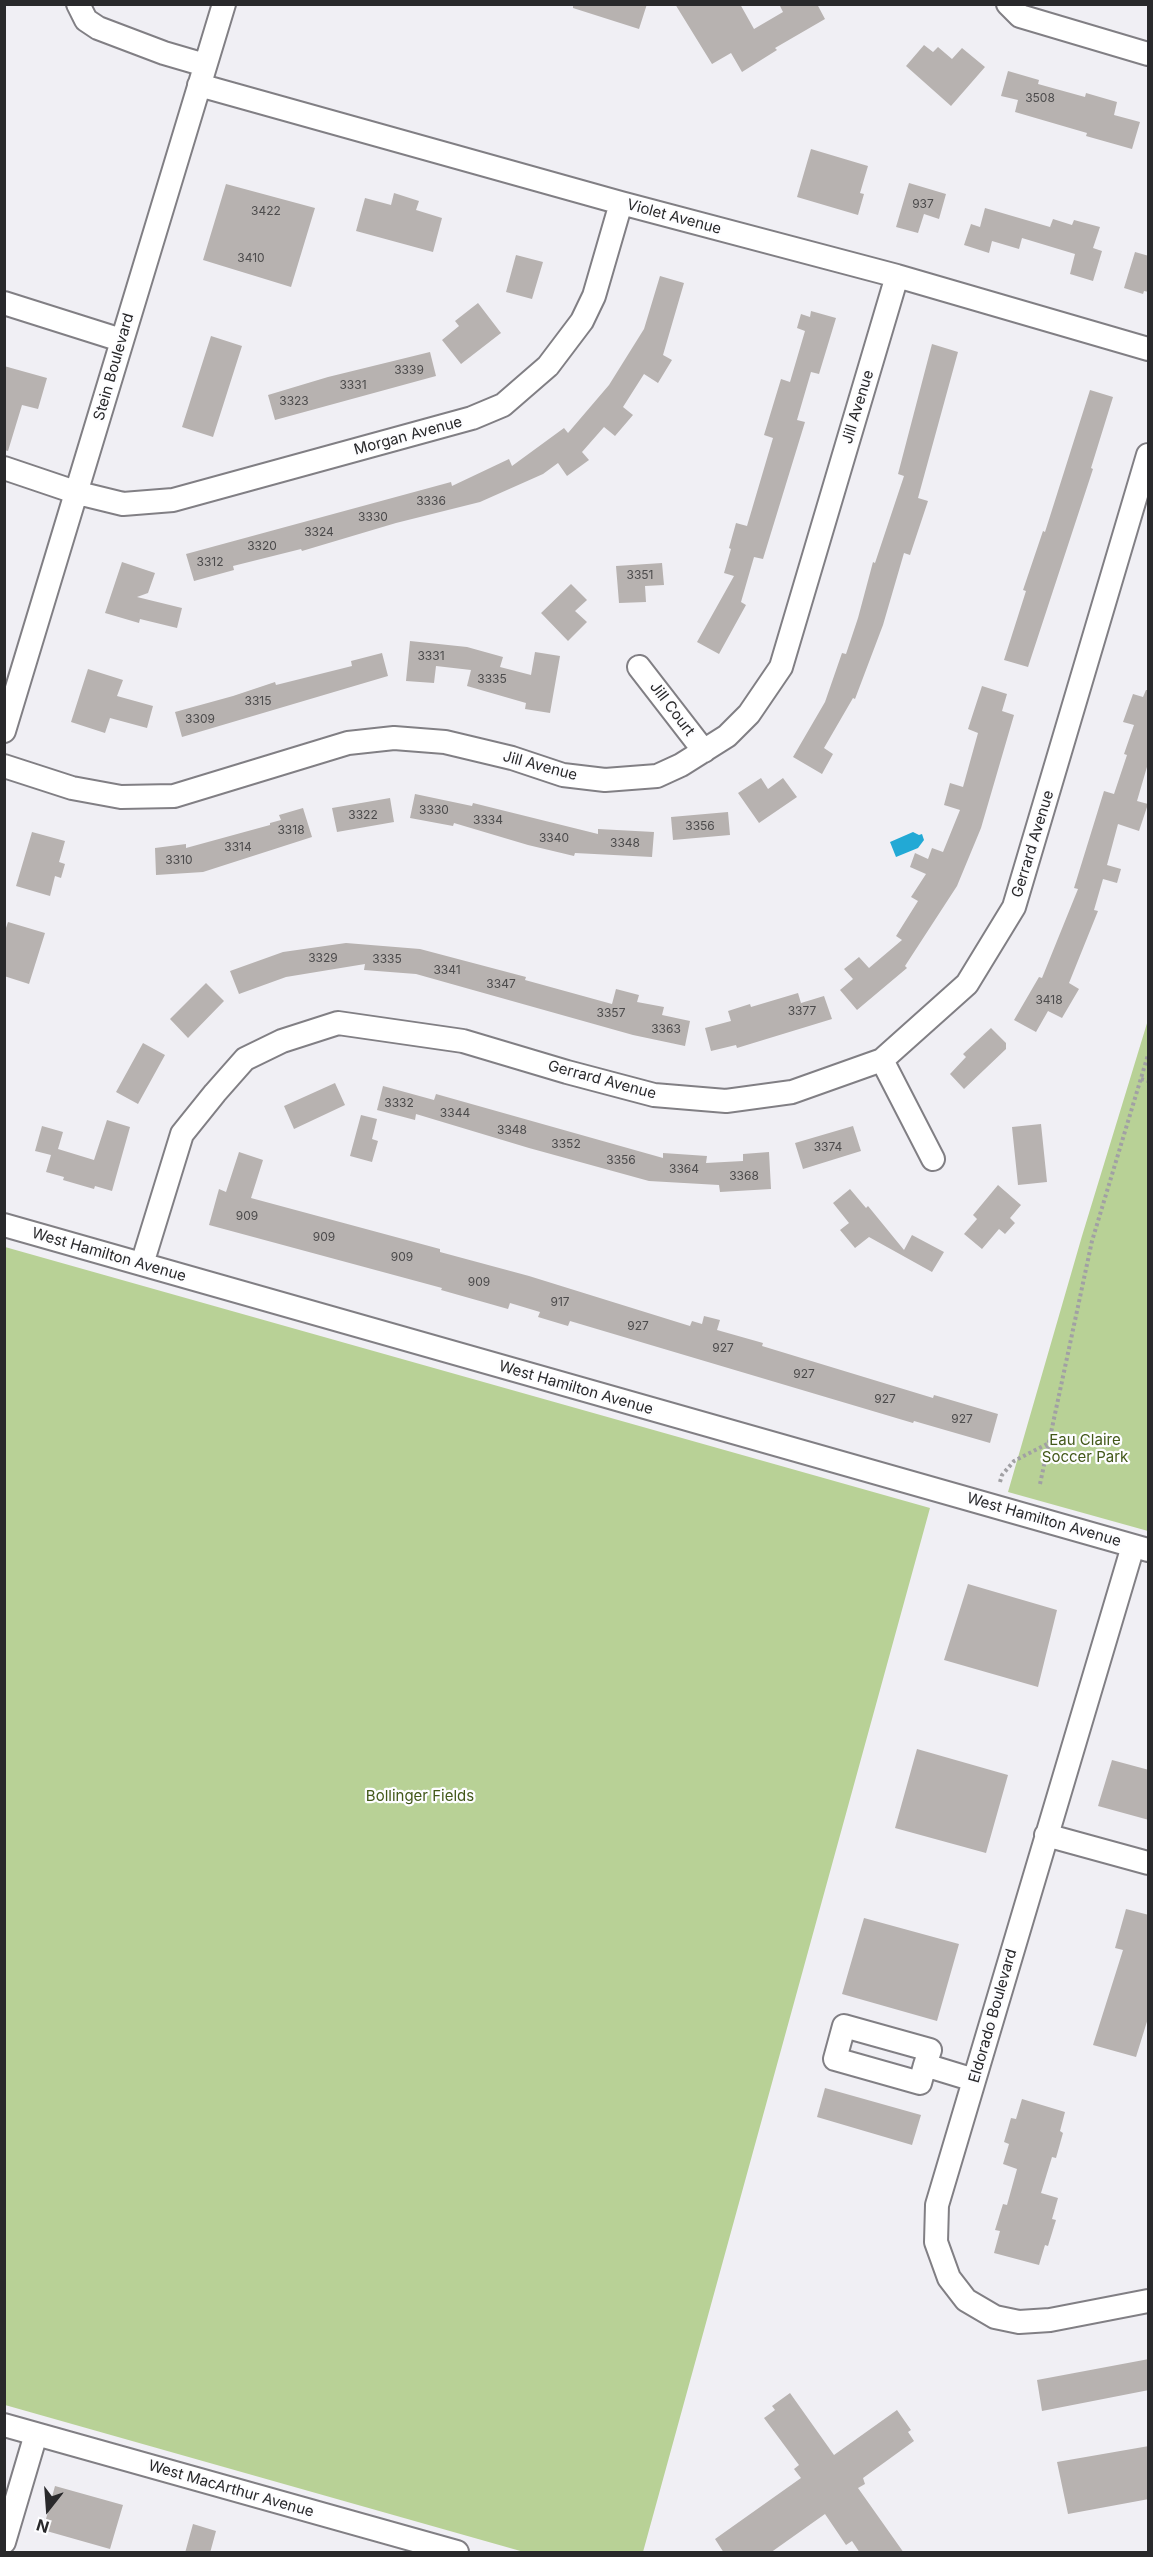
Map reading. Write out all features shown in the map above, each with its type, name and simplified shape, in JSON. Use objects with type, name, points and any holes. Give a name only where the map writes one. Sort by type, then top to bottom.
[{"type":"street","name":"Violet Avenue","points":[[78,4],[86,20],[98,28],[164,53],[202,75],[621,203],[897,276],[1149,349]]},
{"type":"street","name":"Stein Boulevard","points":[[4,730],[78,493],[121,339],[224,4]]},
{"type":"street","points":[[1008,4],[1020,16],[1149,54]]},
{"type":"street","name":"Morgan Avenue","points":[[4,468],[78,493],[123,504],[173,500],[472,418],[503,405],[548,366],[582,321],[594,296],[621,203]]},
{"type":"street","name":"Jill Avenue","points":[[4,766],[72,788],[121,798],[174,796],[348,743],[394,738],[445,742],[512,758],[562,775],[604,780],[657,776],[704,751],[727,736],[749,714],[780,667],[897,276]]},
{"type":"street","points":[[4,303],[121,339]]},
{"type":"street","name":"Gerrard Avenue","points":[[142,1264],[182,1134],[215,1093],[245,1059],[282,1041],[338,1023],[463,1041],[654,1095],[726,1101],[792,1092],[882,1060],[967,984],[1014,907],[1149,454]]},
{"type":"street","name":"Jill Court","points":[[639,666],[704,751]]},
{"type":"street","points":[[882,1060],[933,1159]]},
{"type":"street","name":"West Hamilton Avenue","points":[[4,1224],[1141,1548]]},
{"type":"street","name":"Eldorado Boulevard","points":[[1141,1548],[1046,1835],[937,2205],[936,2242],[949,2278],[966,2300],[995,2317],[1020,2322],[1050,2320],[1149,2301]]},
{"type":"street","points":[[1046,1835],[1149,1863]]},
{"type":"street","points":[[925,2066],[974,2080]]},
{"type":"street","name":"West MacArthur Avenue","points":[[4,2425],[457,2553]]},
{"type":"street","points":[[4,2542],[36,2434]]},
{"type":"path","points":[[1040,1484],[1092,1241],[1149,1055]]},
{"type":"path","points":[[1141,1079],[1149,1081]]},
{"type":"path","points":[[1000,1482],[1002,1475],[1014,1461],[1048,1443]]},
{"type":"green space","name":"Eau Claire Soccer Park","points":[[1148,1020],[1148,1531],[1008,1492],[1082,1236]]},
{"type":"green space","name":"Bollinger Fields","points":[[5,1247],[930,1508],[643,2552],[524,2552],[5,2405]]},
{"type":"water","points":[[913,832],[922,834],[924,840],[918,848],[896,857],[890,842]]},
{"type":"building","points":[[573,4],[647,4],[639,29],[573,8]]},
{"type":"building","points":[[675,4],[740,4],[754,29],[783,12],[779,4],[817,4],[825,19],[775,48],[777,50],[742,72],[731,53],[712,64]]},
{"type":"building","points":[[924,45],[933,52],[938,47],[952,59],[962,48],[985,67],[951,106],[906,66]]},
{"type":"building","points":[[1008,71],[1039,80],[1038,84],[1085,97],[1086,93],[1117,102],[1114,115],[1140,122],[1132,149],[1015,112],[1018,100],[1001,96]]},
{"type":"building","points":[[811,149],[868,166],[860,193],[864,194],[858,215],[797,197]]},
{"type":"building","points":[[909,183],[946,194],[939,219],[924,214],[918,233],[896,227]]},
{"type":"building","points":[[226,184],[315,208],[291,287],[203,260]]},
{"type":"building","points":[[394,193],[419,201],[416,210],[442,218],[433,252],[356,231],[365,198],[391,205]]},
{"type":"building","points":[[985,208],[1050,227],[1053,219],[1072,225],[1074,220],[1100,227],[1093,248],[1102,251],[1093,281],[1070,274],[1075,254],[1022,238],[1019,249],[992,241],[989,253],[964,245],[971,224],[980,227]]},
{"type":"building","points":[[1135,252],[1149,256],[1149,292],[1144,291],[1143,294],[1124,288]]},
{"type":"building","points":[[516,255],[543,262],[532,299],[506,292]]},
{"type":"building","points":[[660,276],[684,283],[663,355],[672,360],[658,383],[644,374],[623,407],[633,415],[615,436],[604,427],[582,452],[589,460],[567,476],[558,463],[543,474],[480,502],[396,523],[302,551],[301,549],[233,566],[234,570],[194,581],[186,554],[451,482],[452,486],[509,459],[512,466],[564,428],[568,433],[609,385],[644,329]]},
{"type":"building","points":[[478,303],[501,333],[461,364],[442,340],[459,326],[455,321]]},
{"type":"building","points":[[811,311],[836,318],[819,374],[811,372],[797,420],[805,422],[763,559],[754,557],[741,602],[746,605],[719,654],[697,642],[734,576],[724,573],[736,523],[747,526],[773,438],[764,435],[781,379],[790,382],[805,331],[797,328],[801,314],[810,317]]},
{"type":"building","points":[[211,336],[242,346],[213,437],[182,427]]},
{"type":"building","points":[[932,344],[958,352],[918,498],[928,501],[910,555],[904,553],[883,625],[855,699],[853,698],[824,748],[833,754],[822,774],[793,757],[825,702],[842,653],[846,654],[873,562],[875,563],[904,476],[898,474]]},
{"type":"building","points":[[430,352],[436,376],[275,420],[268,395],[328,377]]},
{"type":"building","points":[[4,366],[47,378],[38,409],[22,405],[8,451],[4,450]]},
{"type":"building","points":[[1090,390],[1113,397],[1091,468],[1093,469],[1028,667],[1004,660],[1026,591],[1023,590],[1043,531],[1045,532]]},
{"type":"building","points":[[122,562],[155,573],[148,593],[137,597],[182,608],[177,628],[140,619],[139,623],[105,613]]},
{"type":"building","points":[[662,563],[664,585],[645,586],[646,602],[619,603],[616,566]]},
{"type":"building","points":[[571,584],[587,600],[575,611],[587,622],[568,641],[541,613]]},
{"type":"building","points":[[410,641],[467,647],[503,657],[500,667],[531,675],[535,652],[560,656],[550,713],[525,709],[526,703],[467,686],[471,670],[436,666],[434,683],[406,681]]},
{"type":"building","points":[[382,653],[388,676],[182,737],[175,712],[275,682],[276,685],[352,666],[351,661]]},
{"type":"building","points":[[88,669],[123,680],[117,696],[153,706],[147,728],[110,718],[105,733],[71,722]]},
{"type":"building","points":[[982,686],[1007,694],[1002,711],[1014,715],[981,828],[957,886],[905,966],[907,968],[857,1010],[840,990],[853,979],[844,969],[859,957],[869,968],[902,940],[896,936],[918,901],[911,897],[926,874],[910,867],[915,853],[928,859],[932,848],[943,852],[960,810],[944,805],[950,783],[963,787],[978,733],[968,729]]},
{"type":"building","points":[[1146,690],[1149,690],[1149,760],[1137,801],[1148,804],[1139,831],[1118,824],[1107,865],[1121,869],[1117,883],[1103,879],[1094,910],[1098,911],[1069,983],[1079,989],[1062,1018],[1048,1011],[1036,1032],[1014,1020],[1039,977],[1042,978],[1078,889],[1074,888],[1104,791],[1114,794],[1127,755],[1124,754],[1134,725],[1123,722],[1133,694],[1143,697]]},
{"type":"building","points":[[761,778],[768,789],[783,778],[797,797],[759,823],[738,793]]},
{"type":"building","points":[[415,794],[472,806],[473,803],[598,834],[598,829],[654,832],[652,857],[575,853],[574,856],[454,823],[453,826],[410,818]]},
{"type":"building","points":[[390,798],[394,822],[337,832],[332,808]]},
{"type":"building","points":[[303,808],[312,837],[203,872],[156,875],[155,848],[186,844],[186,848],[270,825],[270,823],[281,820],[279,815]]},
{"type":"building","points":[[728,812],[730,835],[673,840],[671,817]]},
{"type":"building","points":[[32,832],[65,841],[59,862],[65,864],[61,878],[55,876],[50,896],[16,886]]},
{"type":"building","points":[[8,922],[45,933],[29,984],[4,976],[4,934]]},
{"type":"building","points":[[346,943],[420,949],[526,977],[525,980],[612,1004],[616,989],[639,995],[637,1002],[664,1007],[662,1015],[690,1021],[685,1046],[633,1035],[416,974],[364,970],[365,964],[286,977],[239,994],[230,971],[283,952]]},
{"type":"building","points":[[206,983],[224,1001],[188,1038],[170,1019]]},
{"type":"building","points":[[798,993],[801,1003],[824,996],[832,1019],[737,1048],[736,1045],[711,1051],[705,1028],[731,1021],[728,1011],[750,1004],[751,1007]]},
{"type":"building","points":[[991,1028],[1006,1043],[1006,1049],[964,1089],[950,1074],[966,1057],[963,1054]]},
{"type":"building","points":[[143,1043],[165,1055],[138,1104],[116,1092]]},
{"type":"building","points":[[335,1083],[345,1105],[294,1129],[284,1106]]},
{"type":"building","points":[[383,1086],[434,1100],[436,1094],[663,1158],[663,1153],[707,1156],[706,1163],[743,1161],[743,1154],[769,1152],[771,1189],[720,1192],[719,1185],[649,1181],[416,1114],[415,1120],[377,1110]]},
{"type":"building","points":[[361,1115],[377,1119],[372,1139],[378,1141],[372,1162],[350,1156]]},
{"type":"building","points":[[107,1120],[130,1127],[112,1191],[95,1186],[94,1189],[63,1180],[64,1177],[46,1172],[51,1155],[35,1151],[42,1126],[63,1132],[58,1149],[94,1160]]},
{"type":"building","points":[[1041,1124],[1047,1182],[1018,1185],[1012,1127]]},
{"type":"building","points":[[853,1126],[861,1151],[803,1169],[795,1143]]},
{"type":"building","points":[[239,1152],[263,1160],[251,1198],[440,1249],[440,1252],[529,1276],[690,1326],[692,1321],[702,1324],[704,1316],[720,1320],[717,1330],[763,1343],[762,1346],[933,1398],[934,1395],[998,1414],[990,1443],[914,1421],[913,1423],[570,1321],[568,1326],[538,1317],[540,1312],[510,1303],[508,1309],[441,1290],[442,1288],[209,1225],[219,1189],[226,1192]]},
{"type":"building","points":[[998,1185],[1021,1205],[1010,1218],[1015,1223],[1005,1234],[999,1229],[982,1249],[964,1234],[977,1219],[973,1215]]},
{"type":"building","points":[[850,1189],[866,1208],[868,1206],[904,1250],[912,1235],[944,1252],[932,1272],[869,1237],[855,1248],[840,1230],[849,1223],[833,1203]]},
{"type":"building","points":[[968,1584],[1057,1610],[1038,1687],[944,1660]]},
{"type":"building","points":[[917,1749],[1008,1775],[986,1853],[895,1828]]},
{"type":"building","points":[[1112,1760],[1149,1770],[1149,1820],[1098,1806]]},
{"type":"building","points":[[1126,1909],[1149,1915],[1149,2015],[1136,2057],[1093,2045],[1123,1950],[1115,1948]]},
{"type":"building","points":[[864,1918],[959,1944],[937,2021],[842,1994]]},
{"type":"building","points":[[825,2088],[921,2115],[912,2145],[817,2117]]},
{"type":"building","points":[[1022,2099],[1065,2112],[1060,2131],[1063,2133],[1056,2158],[1052,2157],[1041,2193],[1058,2198],[1052,2219],[1056,2220],[1039,2265],[994,2253],[1000,2231],[995,2230],[1003,2204],[1007,2205],[1017,2169],[1003,2164],[1009,2144],[1004,2142],[1011,2118],[1016,2119]]},
{"type":"building","points":[[1149,2359],[1149,2390],[1042,2411],[1037,2380]]},
{"type":"building","points":[[790,2393],[834,2455],[897,2410],[911,2430],[908,2432],[914,2441],[863,2478],[865,2484],[858,2488],[904,2553],[860,2553],[852,2541],[846,2545],[825,2514],[770,2553],[724,2553],[715,2539],[801,2478],[794,2469],[799,2465],[764,2418],[775,2410],[772,2406]]},
{"type":"building","points":[[1149,2446],[1149,2499],[1068,2514],[1057,2462]]},
{"type":"building","points":[[55,2486],[123,2505],[110,2549],[43,2530]]},
{"type":"building","points":[[193,2524],[216,2531],[210,2553],[185,2553]]}]
